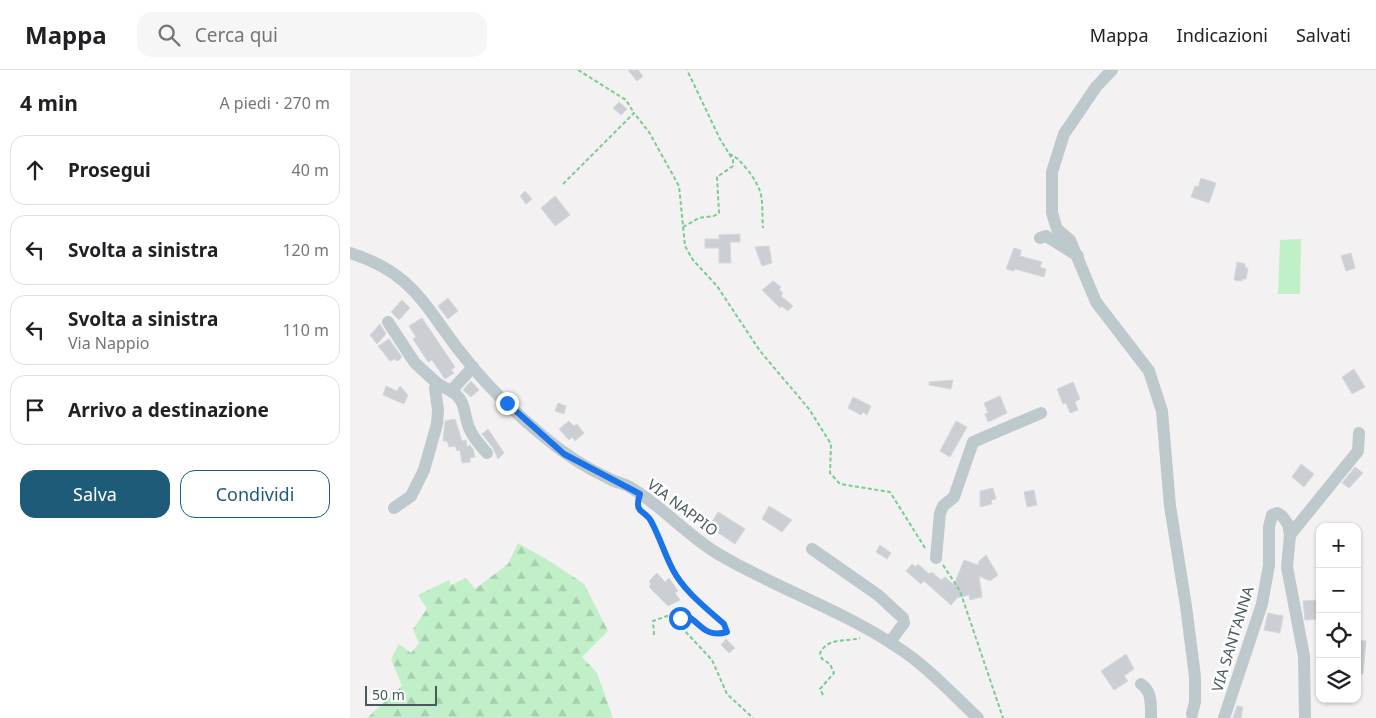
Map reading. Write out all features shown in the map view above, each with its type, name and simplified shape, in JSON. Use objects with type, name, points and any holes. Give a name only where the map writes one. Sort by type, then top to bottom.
[{"type":"street","points":[[1112,70],[1096,87],[1064,134],[1052,172],[1052,212],[1057,229],[1070,240],[1078,256],[1096,302],[1149,371],[1162,411],[1170,506],[1195,677],[1195,702],[1190,717]]},
{"type":"street","points":[[1040,238],[1046,236],[1078,256]]},
{"type":"street","name":"VIA NAPPIO","points":[[350,253],[370,259],[401,277],[416,292],[473,367],[507,403],[564,454],[640,494],[686,532],[720,556],[848,617],[890,642],[926,669],[978,718]]},
{"type":"street","points":[[388,322],[415,363],[438,384],[459,395],[464,406],[469,428],[487,454]]},
{"type":"street","points":[[451,391],[473,367]]},
{"type":"street","points":[[394,508],[411,496],[419,483],[437,424],[435,388],[438,384]]},
{"type":"street","points":[[936,558],[940,513],[943,506],[954,497],[973,442],[1041,413]]},
{"type":"street","points":[[1305,718],[1304,656],[1288,566],[1290,534],[1358,451],[1359,433]]},
{"type":"street","name":"VIA SANT'ANNA","points":[[1224,718],[1262,604],[1269,565],[1269,527],[1272,515],[1277,513],[1282,516],[1288,524],[1290,534]]},
{"type":"street","points":[[812,548],[878,595],[903,618],[904,623],[890,642]]},
{"type":"street","points":[[1141,684],[1147,687],[1150,695],[1151,718]]},
{"type":"path","points":[[578,70],[626,100],[649,132],[679,186],[685,246],[693,260],[717,286],[760,351],[809,409],[831,444],[830,473],[840,484],[890,492],[922,545],[945,566],[960,591],[1003,718]]},
{"type":"path","points":[[683,227],[699,218],[714,216],[719,212],[717,177],[734,166],[730,154],[716,132],[687,70]]},
{"type":"path","points":[[563,184],[634,113]]},
{"type":"path","points":[[730,154],[736,156],[760,186],[763,198],[764,228]]},
{"type":"path","points":[[640,494],[637,503],[638,509],[651,520],[674,571],[687,589],[724,624],[727,632],[709,632],[701,629],[686,615],[682,614],[680,618],[658,617],[654,621],[654,635]]},
{"type":"path","points":[[680,618],[684,630],[712,660],[727,694],[753,718]]},
{"type":"path","points":[[823,695],[820,688],[834,673],[830,664],[822,659],[820,654],[823,648],[830,642],[862,637]]},
{"type":"green space","points":[[1301,239],[1300,294],[1278,294],[1280,240]]},
{"type":"green space","points":[[518,543],[584,584],[608,631],[582,657],[597,673],[613,718],[367,718],[402,686],[391,659],[399,644],[411,653],[419,643],[413,629],[427,609],[418,595],[449,580],[451,585],[466,578],[475,589],[508,564]]},
{"type":"building","points":[[628,70],[638,70],[643,76],[637,81]]},
{"type":"building","points":[[619,102],[627,109],[621,115],[613,108]]},
{"type":"building","points":[[1201,178],[1216,183],[1209,203],[1191,197],[1195,186],[1198,187]]},
{"type":"building","points":[[525,191],[532,199],[526,204],[520,196]]},
{"type":"building","points":[[555,196],[570,215],[555,226],[541,208]]},
{"type":"building","points":[[740,234],[740,242],[730,242],[731,263],[719,263],[719,248],[705,248],[705,239],[719,239],[719,235]]},
{"type":"building","points":[[769,246],[772,263],[762,266],[755,247]]},
{"type":"building","points":[[1014,248],[1021,250],[1020,256],[1042,262],[1040,267],[1046,269],[1044,277],[1015,269],[1014,271],[1006,269]]},
{"type":"building","points":[[1351,253],[1355,268],[1346,271],[1341,256]]},
{"type":"building","points":[[1237,262],[1245,264],[1245,268],[1248,268],[1246,279],[1242,279],[1242,281],[1234,280]]},
{"type":"building","points":[[773,281],[781,287],[779,289],[783,293],[781,296],[793,306],[788,311],[781,306],[780,308],[762,290]]},
{"type":"building","points":[[448,298],[458,311],[448,319],[438,306]]},
{"type":"building","points":[[402,300],[410,308],[399,320],[391,312]]},
{"type":"building","points":[[422,318],[455,367],[451,370],[454,373],[445,379],[432,360],[428,362],[413,339],[416,337],[409,326]]},
{"type":"building","points":[[380,324],[386,334],[377,344],[370,335]]},
{"type":"building","points":[[389,339],[402,357],[398,361],[394,359],[390,361],[378,346]]},
{"type":"building","points":[[1354,369],[1365,387],[1352,394],[1342,377]]},
{"type":"building","points":[[953,380],[951,389],[929,385],[929,382]]},
{"type":"building","points":[[471,381],[479,390],[471,397],[463,390]]},
{"type":"building","points":[[1073,382],[1080,399],[1075,402],[1078,410],[1070,413],[1066,403],[1063,404],[1057,389]]},
{"type":"building","points":[[386,386],[397,391],[400,386],[408,395],[404,404],[383,395]]},
{"type":"building","points":[[1000,396],[1007,413],[988,422],[985,414],[988,413],[984,403]]},
{"type":"building","points":[[853,397],[871,406],[867,415],[863,412],[861,415],[848,408]]},
{"type":"building","points":[[558,403],[566,406],[564,414],[555,411]]},
{"type":"building","points":[[455,419],[462,441],[466,440],[467,447],[470,445],[473,449],[475,457],[470,458],[470,462],[462,463],[460,450],[457,451],[455,446],[449,447],[447,441],[443,441],[445,421]]},
{"type":"building","points":[[569,421],[574,426],[577,424],[584,433],[575,441],[572,437],[569,440],[559,429]]},
{"type":"building","points":[[956,421],[967,427],[950,457],[940,451]]},
{"type":"building","points":[[488,429],[504,453],[498,459],[493,448],[482,434]]},
{"type":"building","points":[[1301,464],[1314,474],[1304,487],[1292,477]]},
{"type":"building","points":[[1355,467],[1363,473],[1349,488],[1342,483]]},
{"type":"building","points":[[993,488],[996,499],[991,500],[992,504],[980,507],[980,491]]},
{"type":"building","points":[[1034,490],[1037,505],[1027,507],[1024,492]]},
{"type":"building","points":[[769,506],[792,520],[782,532],[762,519]]},
{"type":"building","points":[[718,512],[745,529],[735,544],[709,527]]},
{"type":"building","points":[[880,545],[891,553],[887,559],[876,552]]},
{"type":"building","points":[[986,555],[998,575],[990,581],[979,576],[982,597],[970,600],[969,595],[957,598],[951,605],[924,581],[921,584],[906,571],[912,564],[916,567],[918,564],[929,574],[932,572],[941,580],[945,577],[954,585],[964,560],[978,565],[979,561]]},
{"type":"building","points":[[657,573],[665,582],[669,578],[678,591],[675,593],[680,600],[668,606],[649,587],[651,584],[649,581]]},
{"type":"building","points":[[1316,600],[1316,619],[1305,620],[1303,601]]},
{"type":"building","points":[[1268,613],[1283,616],[1280,633],[1264,630]]},
{"type":"building","points":[[726,639],[735,648],[729,653],[721,645]]},
{"type":"building","points":[[1361,640],[1366,641],[1363,674],[1361,674]]},
{"type":"building","points":[[1126,654],[1134,669],[1124,676],[1128,681],[1114,690],[1101,671]]},
{"type":"building","points":[[1237,706],[1243,707],[1241,718],[1233,718]]},
{"type":"route","points":[[507,403],[564,454],[610,480],[627,486],[640,494],[637,503],[638,509],[651,520],[674,571],[687,589],[724,624],[727,632],[709,632],[701,629],[686,615],[682,614],[680,618]]}]
